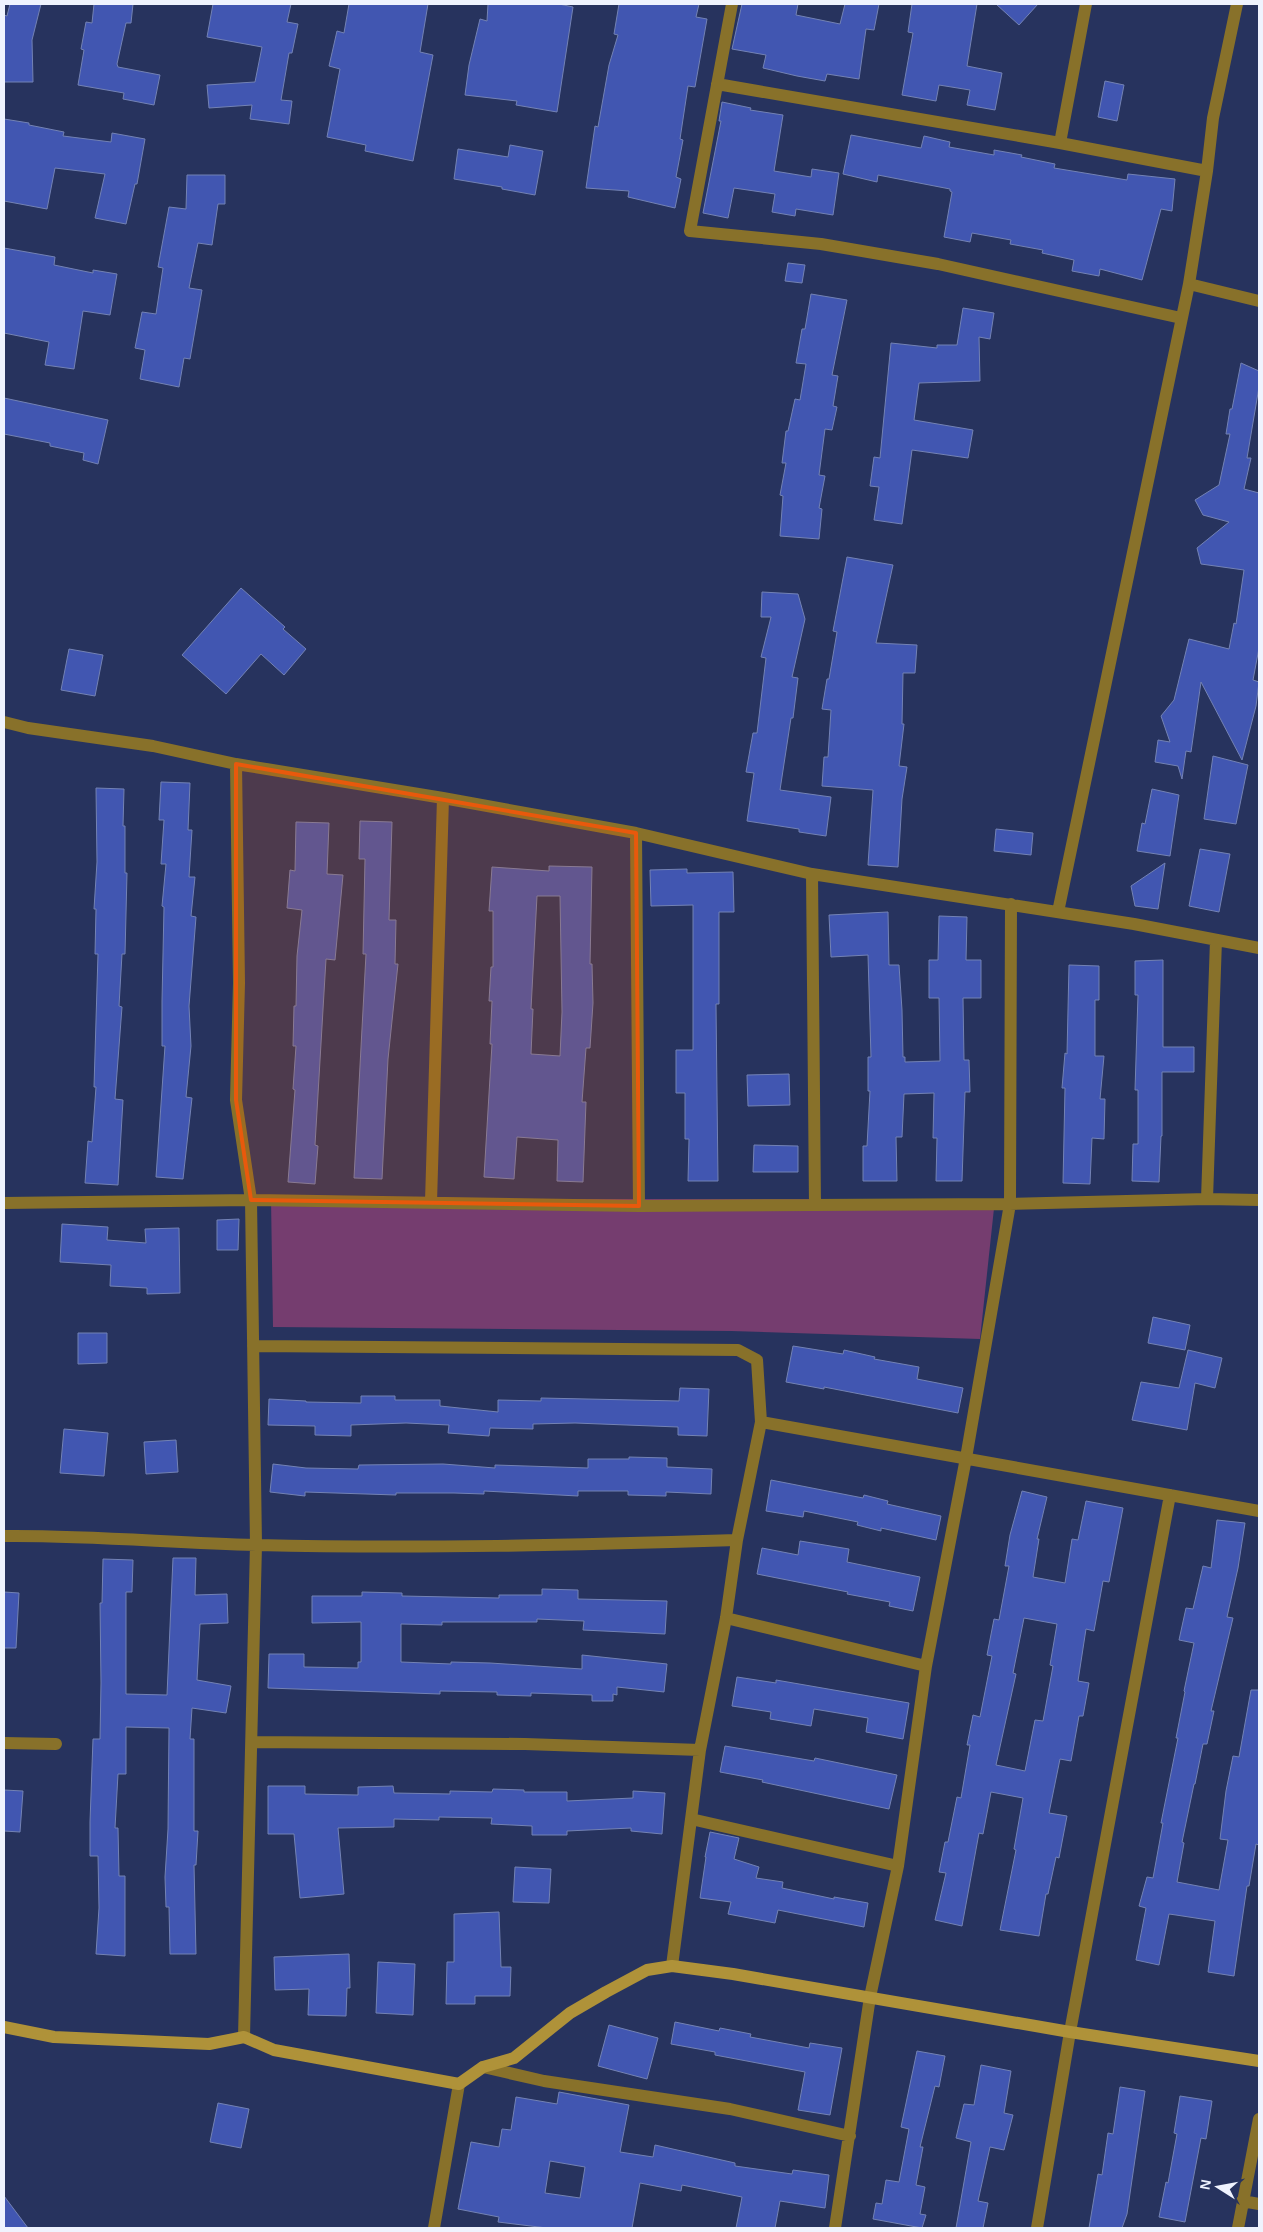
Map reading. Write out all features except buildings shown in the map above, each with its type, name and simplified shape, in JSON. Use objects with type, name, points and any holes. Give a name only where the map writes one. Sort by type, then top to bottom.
[{"type":"street","points":[[732,4],[690,231],[821,244],[938,264],[1181,318]]},
{"type":"street","points":[[1058,912],[1189,284],[1207,171],[1213,118],[1236,4]]},
{"type":"street","points":[[1060,143],[1083,5]]},
{"type":"street","points":[[717,84],[1060,143],[1207,171]]},
{"type":"street","points":[[1189,284],[1259,301]]},
{"type":"street","points":[[4,722],[28,728],[154,746],[236,764],[443,798],[636,833],[812,874],[1134,924],[1259,948]]},
{"type":"street","points":[[236,764],[239,983],[236,1100],[251,1200],[256,1545],[253,1742],[244,2037]]},
{"type":"street","points":[[431,1202],[443,798]]},
{"type":"street","points":[[636,833],[639,1206]]},
{"type":"street","points":[[812,874],[815,1206]]},
{"type":"street","points":[[836,2228],[870,1997],[898,1866],[926,1666],[966,1458],[1010,1204],[1011,904]]},
{"type":"street","points":[[1207,1199],[1216,940]]},
{"type":"street","points":[[4,1203],[251,1200],[639,1206],[815,1206],[1207,1199],[1259,1200]]},
{"type":"street","points":[[253,1346],[738,1350],[757,1360],[761,1422],[737,1540],[726,1618],[700,1750],[672,1966]]},
{"type":"street","points":[[761,1422],[1259,1511]]},
{"type":"street","points":[[1037,2228],[1070,2032],[1170,1495]]},
{"type":"street","points":[[4,1536],[55,1536],[256,1545],[534,1547],[737,1540]]},
{"type":"street","points":[[726,1618],[926,1666]]},
{"type":"street","points":[[253,1742],[525,1744],[700,1750]]},
{"type":"street","points":[[4,1743],[56,1744]]},
{"type":"street","points":[[691,1819],[898,1866]]},
{"type":"street","points":[[434,2228],[459,2084],[483,2067],[514,2058],[570,2013],[646,1970],[672,1966],[870,1997],[1070,2032],[1259,2061]]},
{"type":"street","points":[[4,2027],[54,2037],[199,2044],[209,2044],[244,2037],[274,2050],[459,2084]]},
{"type":"street","points":[[483,2067],[544,2081],[730,2109],[850,2136]]},
{"type":"street","points":[[1238,2228],[1259,2118]]},
{"type":"street","points":[[1242,2201],[1259,2204]]},
{"type":"highlighted area","points":[[236,764],[636,833],[639,1206],[251,1200],[236,1100]]},
{"type":"shaded area","points":[[271,1199],[995,1199],[980,1339],[731,1331],[273,1327]]}]
